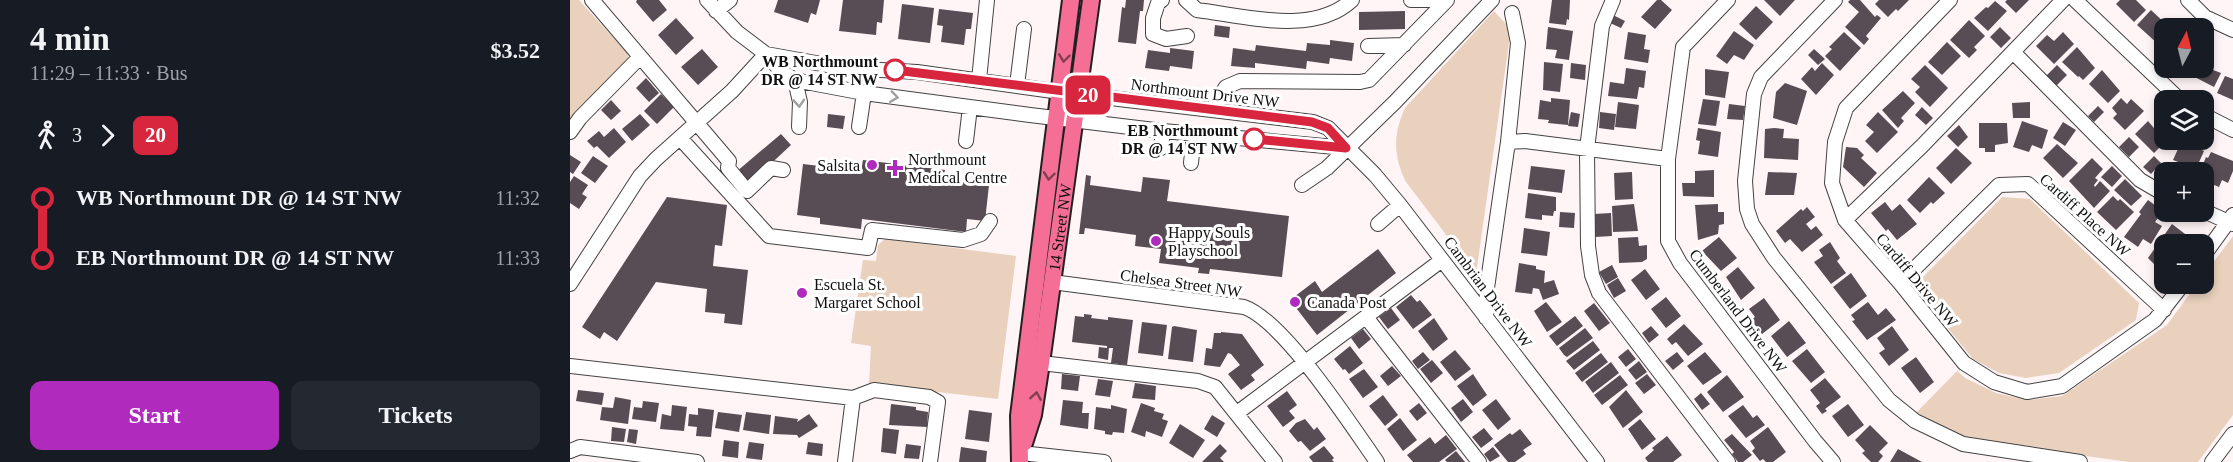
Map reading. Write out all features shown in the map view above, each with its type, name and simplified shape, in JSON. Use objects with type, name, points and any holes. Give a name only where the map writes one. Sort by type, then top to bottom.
[{"type":"main road","name":"14 Street NW","points":[[1021,457],[1019,416],[1071,0]]},
{"type":"main road","name":"14 Street NW","points":[[1021,457],[1033,415],[1052,282],[1062,247],[1091,0]]},
{"type":"street","points":[[592,0],[729,161],[728,168],[747,191],[771,168],[783,170]]},
{"type":"street","points":[[711,5],[730,0]]},
{"type":"street","points":[[979,80],[987,0]]},
{"type":"street","points":[[1162,0],[1158,3],[1153,18],[1153,34],[1166,39],[1187,36]]},
{"type":"street","points":[[1186,0],[1197,10],[1298,22],[1326,17],[1352,0]]},
{"type":"street","points":[[1411,0],[1447,0]]},
{"type":"street","points":[[1212,110],[1226,87],[1240,81],[1360,82],[1369,80],[1447,0]]},
{"type":"street","points":[[1302,185],[1327,168],[1395,102],[1492,0]]},
{"type":"street","points":[[1613,0],[1602,26],[1587,149],[1588,246],[1592,275],[1599,293],[1728,462]]},
{"type":"street","name":"Cumberland Drive NW","points":[[1728,0],[1683,47],[1668,159],[1668,241],[1676,256],[1833,462]]},
{"type":"street","points":[[1835,0],[1761,77],[1754,94],[1745,181],[1747,208],[1752,224],[1774,258],[1889,400],[1915,421],[1963,444],[2080,462]]},
{"type":"street","name":"Cardiff Drive NW","points":[[1950,0],[1846,108],[1835,142],[1832,183],[1845,220],[1900,283],[1964,363],[1994,382],[2027,392],[2062,386],[2155,320],[2176,294]]},
{"type":"street","points":[[1845,220],[1922,146],[2063,0]]},
{"type":"street","points":[[2075,0],[2170,90]]},
{"type":"street","points":[[2188,0],[2205,17],[2233,30]]},
{"type":"street","name":"Northmount Drive NW","points":[[711,5],[737,32],[766,54],[782,72],[795,80],[864,93],[1057,118],[1163,131],[1346,148]]},
{"type":"street","points":[[1486,318],[1487,288],[1508,142],[1518,43],[1512,13]]},
{"type":"street","points":[[1017,85],[1024,29]]},
{"type":"street","points":[[1368,46],[1404,45]]},
{"type":"street","points":[[2013,52],[2140,180],[2154,188]]},
{"type":"street","points":[[570,284],[640,176],[732,91],[766,54]]},
{"type":"street","name":"Northmount Drive NW","points":[[766,54],[844,68],[917,72],[1060,92],[1312,122],[1328,128],[1346,148]]},
{"type":"street","points":[[570,132],[580,118],[640,57]]},
{"type":"street","points":[[795,80],[800,102],[799,127]]},
{"type":"street","points":[[859,128],[864,93]]},
{"type":"street","points":[[966,141],[970,107]]},
{"type":"street","points":[[2214,120],[2233,130]]},
{"type":"street","points":[[1161,148],[1163,131]]},
{"type":"street","points":[[1191,163],[1194,133]]},
{"type":"street","points":[[680,138],[769,236],[868,248],[872,230],[963,240],[981,234],[990,221]]},
{"type":"street","points":[[1508,142],[1525,141],[1668,159]]},
{"type":"street","name":"Cambrian Drive NW","points":[[1346,148],[1400,205],[1597,462]]},
{"type":"street","name":"Cardiff Place NW","points":[[1900,283],[1999,185],[2028,184],[2164,310]]},
{"type":"street","points":[[1378,224],[1400,205]]},
{"type":"street","points":[[2214,215],[2231,221],[2214,242]]},
{"type":"street","points":[[1237,413],[1442,260]]},
{"type":"street","name":"Chelsea Street NW","points":[[1052,282],[1244,307],[1263,317],[1305,363],[1377,462]]},
{"type":"street","points":[[1366,317],[1479,462]]},
{"type":"street","points":[[1041,363],[1198,381],[1215,387],[1275,462]]},
{"type":"street","points":[[570,366],[853,398],[874,390],[929,397],[938,402],[930,462]]},
{"type":"street","points":[[845,462],[853,398]]},
{"type":"street","points":[[2212,462],[2233,434]]},
{"type":"street","points":[[570,450],[580,447],[697,462]]},
{"type":"street","points":[[1021,457],[1104,462]]},
{"type":"shaded area","points":[[570,0],[579,0],[627,53],[630,61],[570,123]]},
{"type":"shaded area","points":[[1494,11],[1506,24],[1510,36],[1476,274],[1406,182],[1399,163],[1396,145],[1398,127],[1405,108]]},
{"type":"shaded area","points":[[2002,197],[2030,199],[2139,303],[2136,320],[2059,373],[2026,378],[1999,373],[1973,359],[1919,293],[1920,280]]},
{"type":"shaded area","points":[[2233,236],[2233,415],[2198,462],[2129,462],[1979,441],[1932,426],[1913,416],[1957,371],[1965,378],[1996,393],[2027,400],[2062,396],[2167,325],[2190,294],[2214,294],[2214,262]]},
{"type":"shaded area","points":[[885,239],[1016,256],[998,399],[869,384],[871,346],[851,343],[863,260],[876,261],[878,245]]},
{"type":"building","points":[[637,0],[659,0],[667,10],[653,22],[636,2]]},
{"type":"building","points":[[778,0],[820,0],[816,15],[811,13],[808,23],[774,12]]},
{"type":"building","points":[[843,0],[884,0],[882,23],[877,22],[876,35],[839,31]]},
{"type":"building","points":[[1126,0],[1144,0],[1143,11],[1140,11],[1136,44],[1118,42],[1122,7],[1125,8]]},
{"type":"building","points":[[1552,0],[1570,0],[1569,20],[1567,19],[1566,25],[1549,23]]},
{"type":"building","points":[[1657,0],[1661,0],[1672,10],[1655,29],[1641,17]]},
{"type":"building","points":[[1764,0],[1795,0],[1780,16]]},
{"type":"building","points":[[1860,0],[1875,17],[1877,15],[1881,18],[1866,36],[1869,39],[1864,45],[1845,27],[1859,12],[1848,2]]},
{"type":"building","points":[[1879,0],[1909,0],[1888,17],[1875,4]]},
{"type":"building","points":[[2007,0],[2029,0],[2016,13],[2005,2]]},
{"type":"building","points":[[2120,0],[2136,0],[2146,10],[2134,22],[2116,4]]},
{"type":"building","points":[[1995,1],[2007,11],[1988,31],[1974,18]]},
{"type":"building","points":[[902,4],[934,8],[930,43],[898,39]]},
{"type":"building","points":[[1756,6],[1773,22],[1756,40],[1739,24]]},
{"type":"building","points":[[939,9],[973,13],[971,29],[966,29],[964,45],[941,42],[943,26],[937,25]]},
{"type":"building","points":[[2151,10],[2159,18],[2154,18],[2154,40],[2137,25]]},
{"type":"building","points":[[1405,11],[1405,29],[1359,30],[1359,12]]},
{"type":"building","points":[[1613,15],[1625,21],[1621,28],[1610,23]]},
{"type":"building","points":[[676,18],[694,38],[676,55],[658,35]]},
{"type":"building","points":[[1969,20],[1985,36],[1974,47],[1977,50],[1969,58],[1950,40]]},
{"type":"building","points":[[1215,25],[1230,27],[1229,38],[1214,36]]},
{"type":"building","points":[[1548,27],[1573,31],[1569,60],[1555,58],[1557,50],[1546,49]]},
{"type":"building","points":[[2000,27],[2011,38],[2001,48],[1990,37]]},
{"type":"building","points":[[1734,31],[1754,45],[1744,60],[1734,55],[1727,64],[1716,56]]},
{"type":"building","points":[[1628,32],[1646,35],[1644,49],[1650,50],[1648,63],[1624,59]]},
{"type":"building","points":[[1844,32],[1861,48],[1840,71],[1825,56],[1832,49],[1829,47]]},
{"type":"building","points":[[2063,32],[2074,44],[2054,64],[2036,46],[2047,35],[2054,41]]},
{"type":"building","points":[[1330,40],[1354,43],[1352,61],[1330,58],[1329,64],[1307,61],[1306,69],[1255,63],[1255,68],[1231,66],[1233,48],[1255,51],[1256,45],[1306,51],[1307,43],[1330,45]]},
{"type":"building","points":[[1947,42],[1961,56],[1942,75],[1928,62]]},
{"type":"building","points":[[2077,47],[2095,68],[2083,80],[2062,62]]},
{"type":"building","points":[[1170,48],[1194,51],[1192,69],[1170,66],[1169,71],[1145,68],[1148,50],[1170,53]]},
{"type":"building","points":[[702,49],[718,67],[698,85],[681,67]]},
{"type":"building","points":[[1814,49],[1825,59],[1818,65],[1808,55]]},
{"type":"building","points":[[1544,62],[1563,64],[1560,92],[1543,90]]},
{"type":"building","points":[[1571,63],[1586,65],[1585,80],[1570,78]]},
{"type":"building","points":[[1822,63],[1834,75],[1816,95],[1801,79],[1812,67],[1815,71]]},
{"type":"building","points":[[1925,65],[1948,88],[1930,107],[1915,92],[1920,87],[1911,79]]},
{"type":"building","points":[[2057,65],[2067,75],[2056,86],[2046,76]]},
{"type":"building","points":[[1626,68],[1646,71],[1644,88],[1639,87],[1637,99],[1608,96],[1610,82],[1624,84]]},
{"type":"building","points":[[1705,69],[1729,72],[1725,98],[1705,95]]},
{"type":"building","points":[[2102,70],[2120,91],[2108,103],[2089,84]]},
{"type":"building","points":[[2214,70],[2221,73],[2214,87],[2197,78],[2214,78]]},
{"type":"building","points":[[2225,76],[2233,79],[2233,100],[2217,93]]},
{"type":"building","points":[[646,78],[659,93],[649,102],[636,88]]},
{"type":"building","points":[[1785,83],[1807,91],[1797,125],[1773,118],[1776,92]]},
{"type":"building","points":[[1903,91],[1915,103],[1901,118],[1904,121],[1898,128],[1882,110]]},
{"type":"building","points":[[661,94],[674,107],[657,124],[644,111]]},
{"type":"building","points":[[1551,98],[1570,100],[1568,125],[1548,123],[1549,120],[1538,119],[1540,100],[1551,102]]},
{"type":"building","points":[[2121,98],[2127,104],[2131,99],[2144,111],[2125,130],[2113,118],[2117,114],[2112,108]]},
{"type":"building","points":[[1703,99],[1720,101],[1716,126],[1698,124]]},
{"type":"building","points":[[611,100],[621,111],[611,120],[601,110]]},
{"type":"building","points":[[1618,102],[1639,105],[1636,129],[1615,127]]},
{"type":"building","points":[[2030,102],[2030,118],[2013,118],[2012,103]]},
{"type":"building","points":[[1729,104],[1745,106],[1743,120],[1727,119]]},
{"type":"building","points":[[2098,106],[2104,112],[2094,122],[2088,116]]},
{"type":"building","points":[[1922,107],[1933,118],[1926,125],[1915,115]]},
{"type":"building","points":[[1571,112],[1580,114],[1578,127],[1568,126]]},
{"type":"building","points":[[1600,112],[1616,114],[1614,130],[1599,128]]},
{"type":"building","points":[[1878,112],[1898,132],[1877,153],[1865,141],[1874,132],[1866,125]]},
{"type":"building","points":[[640,114],[650,125],[632,141],[622,129]]},
{"type":"building","points":[[828,114],[845,116],[843,129],[827,127]]},
{"type":"building","points":[[2022,121],[2048,130],[2042,149],[2032,145],[2029,152],[2013,147]]},
{"type":"building","points":[[2148,121],[2154,128],[2154,150],[2157,150],[2154,153],[2135,134]]},
{"type":"building","points":[[2063,122],[2076,130],[2065,146],[2053,138]]},
{"type":"building","points":[[1979,123],[2007,123],[2008,143],[1995,145],[1995,152],[1985,152],[1985,148],[1979,148]]},
{"type":"building","points":[[1959,125],[1968,137],[1958,147],[1947,136]]},
{"type":"building","points":[[614,128],[626,142],[609,158],[597,146],[594,148],[587,141],[599,131],[604,137]]},
{"type":"building","points":[[1698,128],[1721,132],[1718,157],[1698,154],[1700,141],[1696,140]]},
{"type":"building","points":[[1765,129],[1784,129],[1783,138],[1799,139],[1798,160],[1764,158]]},
{"type":"building","points":[[781,134],[791,145],[748,185],[736,172]]},
{"type":"building","points":[[2129,137],[2139,147],[2129,157],[2119,147]]},
{"type":"building","points":[[2057,144],[2078,163],[2063,178],[2043,158]]},
{"type":"building","points":[[1846,147],[1857,148],[1864,155],[1861,158],[1877,173],[1864,187],[1843,167]]},
{"type":"building","points":[[1956,148],[1972,163],[1951,184],[1936,168]]},
{"type":"building","points":[[2178,150],[2204,151],[2199,162],[2173,160]]},
{"type":"building","points":[[2211,152],[2233,161],[2233,171],[2228,183],[2222,180],[2219,187],[2214,185],[2214,162],[2204,162],[2206,157],[2208,158]]},
{"type":"building","points":[[570,155],[581,162],[573,174],[570,172]]},
{"type":"building","points":[[593,156],[608,166],[595,183],[581,173]]},
{"type":"building","points":[[2154,156],[2160,162],[2154,162],[2154,171],[2151,174],[2143,167]]},
{"type":"building","points":[[2092,158],[2103,169],[2095,178],[2098,180],[2095,187],[2100,181],[2110,191],[2094,208],[2069,181]]},
{"type":"building","points":[[863,160],[945,170],[943,180],[989,185],[985,221],[967,219],[966,232],[862,219],[861,229],[820,224],[820,218],[797,215],[803,164],[861,171]]},
{"type":"building","points":[[1531,166],[1565,170],[1562,193],[1528,189]]},
{"type":"building","points":[[2112,166],[2122,176],[2112,187],[2101,177]]},
{"type":"building","points":[[1714,170],[1714,197],[1683,196],[1682,183],[1695,183],[1695,171]]},
{"type":"building","points":[[1632,172],[1633,199],[1615,200],[1614,173]]},
{"type":"building","points":[[1768,172],[1797,173],[1794,195],[1765,195]]},
{"type":"building","points":[[1086,175],[1091,176],[1090,185],[1141,192],[1143,177],[1170,180],[1167,201],[1289,216],[1282,277],[1210,269],[1209,274],[1198,273],[1199,268],[1159,263],[1161,249],[1135,246],[1136,235],[1085,228],[1084,234],[1079,234]]},
{"type":"building","points":[[574,176],[588,185],[582,194],[587,197],[579,209],[570,203],[570,182]]},
{"type":"building","points":[[1929,177],[1945,193],[1920,213],[1907,200]]},
{"type":"building","points":[[2125,179],[2142,196],[2131,206],[2114,190]]},
{"type":"building","points":[[1528,193],[1556,197],[1556,211],[1553,216],[1542,215],[1542,220],[1525,218]]},
{"type":"building","points":[[2113,196],[2118,201],[2120,199],[2134,212],[2116,230],[2097,212]]},
{"type":"building","points":[[667,197],[727,205],[722,246],[715,245],[713,266],[748,270],[742,325],[724,323],[725,314],[705,312],[707,289],[656,282],[617,341],[604,332],[600,339],[582,327]]},
{"type":"building","points":[[2148,200],[2154,204],[2154,222],[2162,226],[2157,234],[2154,234],[2151,244],[2143,239],[2138,247],[2124,237],[2141,214],[2139,212]]},
{"type":"building","points":[[1885,202],[1892,211],[1900,204],[1917,224],[1897,240],[1871,213]]},
{"type":"building","points":[[1634,204],[1638,231],[1613,232],[1612,206]]},
{"type":"building","points":[[1718,204],[1718,212],[1724,212],[1724,224],[1719,225],[1718,234],[1698,240],[1695,205]]},
{"type":"building","points":[[1807,207],[1815,217],[1806,224],[1811,230],[1816,226],[1823,235],[1802,252],[1790,239],[1785,243],[1776,231],[1801,209],[1803,211]]},
{"type":"building","points":[[1560,212],[1575,213],[1574,228],[1559,227]]},
{"type":"building","points":[[1611,213],[1612,236],[1595,237],[1594,214]]},
{"type":"building","points":[[2172,224],[2185,234],[2165,234]]},
{"type":"building","points":[[1524,228],[1550,232],[1547,256],[1521,253]]},
{"type":"building","points":[[1638,237],[1639,246],[1647,245],[1647,259],[1642,262],[1619,263],[1618,238]]},
{"type":"building","points":[[1719,237],[1737,258],[1721,271],[1702,251]]},
{"type":"building","points":[[1830,242],[1840,258],[1837,261],[1846,273],[1831,284],[1814,262],[1823,256],[1819,250]]},
{"type":"building","points":[[1378,249],[1396,273],[1317,335],[1290,300],[1315,281],[1322,292]]},
{"type":"building","points":[[2154,250],[2154,264],[2148,258]]},
{"type":"building","points":[[1519,263],[1536,266],[1536,269],[1545,271],[1544,283],[1554,280],[1559,294],[1543,300],[1539,289],[1533,288],[1532,294],[1515,292]]},
{"type":"building","points":[[1612,265],[1618,277],[1606,284],[1599,272]]},
{"type":"building","points":[[1738,267],[1755,288],[1741,300],[1726,277]]},
{"type":"building","points":[[1645,269],[1660,289],[1646,300],[1631,280]]},
{"type":"building","points":[[1851,273],[1867,296],[1850,309],[1833,287]]},
{"type":"building","points":[[1618,278],[1626,291],[1614,298],[1607,285]]},
{"type":"building","points":[[1411,295],[1417,302],[1420,300],[1432,315],[1413,329],[1396,307]]},
{"type":"building","points":[[1666,297],[1681,316],[1666,328],[1651,309]]},
{"type":"building","points":[[1764,298],[1780,320],[1762,334],[1751,320],[1755,317],[1749,309]]},
{"type":"building","points":[[1546,302],[1562,322],[1547,332],[1534,311]]},
{"type":"building","points":[[1868,302],[1878,315],[1886,308],[1896,320],[1867,340],[1852,321],[1855,320],[1851,315]]},
{"type":"building","points":[[1594,303],[1610,323],[1599,331],[1584,311]]},
{"type":"building","points":[[1391,308],[1400,320],[1388,329],[1379,317]]},
{"type":"building","points":[[1084,314],[1092,315],[1091,318],[1108,320],[1108,317],[1133,320],[1127,365],[1111,363],[1113,348],[1109,348],[1108,360],[1098,358],[1099,347],[1107,348],[1107,346],[1072,342],[1075,316],[1084,317]]},
{"type":"building","points":[[1575,316],[1583,326],[1557,346],[1549,336]]},
{"type":"building","points":[[1434,318],[1448,339],[1433,351],[1418,331]]},
{"type":"building","points":[[1789,321],[1806,343],[1787,357],[1771,336]]},
{"type":"building","points":[[1142,322],[1167,325],[1163,356],[1138,353]]},
{"type":"building","points":[[1684,324],[1703,344],[1688,356],[1676,342],[1672,345],[1667,339]]},
{"type":"building","points":[[1174,326],[1197,330],[1193,362],[1168,359]]},
{"type":"building","points":[[1651,326],[1659,335],[1649,343],[1642,333]]},
{"type":"building","points":[[1892,326],[1909,350],[1889,366],[1879,353],[1885,349],[1877,338]]},
{"type":"building","points":[[1585,328],[1593,338],[1567,357],[1564,355],[1559,348]]},
{"type":"building","points":[[1363,329],[1371,339],[1359,349],[1351,338]]},
{"type":"building","points":[[1214,333],[1242,334],[1264,365],[1251,375],[1255,380],[1241,390],[1228,374],[1240,365],[1231,354],[1228,353],[1220,367],[1204,365],[1206,348],[1212,349]]},
{"type":"building","points":[[1593,341],[1600,350],[1574,370],[1566,361]]},
{"type":"building","points":[[1350,346],[1363,363],[1349,374],[1334,359]]},
{"type":"building","points":[[1628,349],[1636,359],[1626,367],[1618,357]]},
{"type":"building","points":[[1807,349],[1825,372],[1811,383],[1792,361]]},
{"type":"building","points":[[1455,350],[1471,369],[1455,381],[1440,362]]},
{"type":"building","points":[[1423,352],[1430,360],[1418,369],[1412,361]]},
{"type":"building","points":[[1677,352],[1684,361],[1673,370],[1665,361]]},
{"type":"building","points":[[1705,352],[1722,372],[1703,385],[1687,366]]},
{"type":"building","points":[[1601,353],[1608,362],[1582,382],[1575,373]]},
{"type":"building","points":[[1916,357],[1934,382],[1920,393],[1901,368]]},
{"type":"building","points":[[1432,360],[1443,373],[1431,383],[1420,369]]},
{"type":"building","points":[[1639,361],[1647,372],[1636,380],[1628,370]]},
{"type":"building","points":[[1611,362],[1619,373],[1593,393],[1585,382]]},
{"type":"building","points":[[1392,366],[1401,376],[1388,386],[1380,376]]},
{"type":"building","points":[[1364,369],[1378,387],[1363,398],[1349,379]]},
{"type":"building","points":[[1062,374],[1080,376],[1078,391],[1061,389]]},
{"type":"building","points":[[1473,374],[1487,395],[1473,406],[1457,386]]},
{"type":"building","points":[[1647,374],[1656,385],[1644,394],[1635,383]]},
{"type":"building","points":[[1620,375],[1628,385],[1602,405],[1594,395]]},
{"type":"building","points":[[1727,375],[1744,397],[1723,412],[1707,392]]},
{"type":"building","points":[[1825,378],[1841,397],[1822,414],[1816,406],[1820,403],[1810,390]]},
{"type":"building","points":[[1098,379],[1113,381],[1110,397],[1095,395]]},
{"type":"building","points":[[1135,383],[1156,386],[1155,400],[1132,398]]},
{"type":"building","points":[[578,390],[604,393],[602,405],[576,401]]},
{"type":"building","points":[[1626,390],[1643,412],[1623,428],[1609,407]]},
{"type":"building","points":[[1287,391],[1297,405],[1289,411],[1295,418],[1283,427],[1267,406]]},
{"type":"building","points":[[1701,393],[1710,404],[1702,410],[1694,399]]},
{"type":"building","points":[[1383,395],[1398,415],[1385,426],[1369,406]]},
{"type":"building","points":[[615,397],[631,400],[628,424],[600,420],[602,407],[613,408]]},
{"type":"building","points":[[1463,399],[1473,412],[1461,422],[1451,408]]},
{"type":"building","points":[[1496,399],[1511,419],[1498,430],[1482,410]]},
{"type":"building","points":[[1063,400],[1083,402],[1082,413],[1089,413],[1088,429],[1060,425]]},
{"type":"building","points":[[643,401],[659,403],[656,422],[632,419],[634,407],[642,408]]},
{"type":"building","points":[[1141,403],[1164,414],[1162,419],[1168,421],[1162,437],[1146,431],[1145,437],[1131,432]]},
{"type":"building","points":[[1419,403],[1427,413],[1417,421],[1409,411]]},
{"type":"building","points":[[891,404],[916,407],[916,410],[928,412],[927,427],[889,425]]},
{"type":"building","points":[[1848,404],[1864,425],[1848,437],[1832,416]]},
{"type":"building","points":[[672,405],[687,407],[684,431],[660,429],[662,414],[671,416]]},
{"type":"building","points":[[1111,405],[1127,409],[1124,433],[1113,432],[1112,435],[1094,429],[1096,407],[1111,409]]},
{"type":"building","points":[[1743,405],[1753,418],[1757,415],[1765,425],[1746,438],[1728,416]]},
{"type":"building","points":[[698,408],[714,410],[711,437],[696,436],[697,427],[688,426],[689,414],[698,415]]},
{"type":"building","points":[[969,410],[992,413],[989,442],[965,439]]},
{"type":"building","points":[[718,412],[742,415],[739,432],[715,428]]},
{"type":"building","points":[[746,412],[771,415],[769,434],[743,430]]},
{"type":"building","points":[[809,414],[818,426],[799,438],[797,435],[773,434],[775,416],[798,419],[797,422]]},
{"type":"building","points":[[1212,415],[1225,423],[1217,437],[1204,429]]},
{"type":"building","points":[[1400,418],[1417,440],[1403,451],[1387,429]]},
{"type":"building","points":[[1305,419],[1314,430],[1317,427],[1326,439],[1310,451],[1289,431],[1296,423]]},
{"type":"building","points":[[1640,419],[1656,439],[1642,450],[1628,429]]},
{"type":"building","points":[[1180,424],[1205,440],[1193,458],[1169,443]]},
{"type":"building","points":[[1870,425],[1888,443],[1879,452],[1883,456],[1878,462],[1871,462],[1862,453],[1865,451],[1855,440]]},
{"type":"building","points":[[612,427],[626,429],[624,442],[611,441]]},
{"type":"building","points":[[1768,427],[1786,452],[1773,462],[1766,462],[1763,459],[1760,461],[1752,451],[1755,448],[1750,441]]},
{"type":"building","points":[[883,428],[899,430],[896,454],[881,452]]},
{"type":"building","points":[[1484,428],[1493,439],[1481,448],[1472,437]]},
{"type":"building","points":[[629,429],[638,430],[636,444],[627,442]]},
{"type":"building","points":[[1520,429],[1532,444],[1523,450],[1526,454],[1515,462],[1508,462],[1494,445],[1510,433],[1512,435]]},
{"type":"building","points":[[1732,434],[1752,455],[1743,462],[1738,462],[1732,454],[1734,452],[1724,440]]},
{"type":"building","points":[[1446,435],[1457,449],[1439,462],[1413,462],[1407,455],[1430,437],[1435,444]]},
{"type":"building","points":[[1667,436],[1682,455],[1673,462],[1648,462],[1645,458],[1654,450],[1652,448]]},
{"type":"building","points":[[724,440],[739,442],[738,458],[722,456]]},
{"type":"building","points":[[749,442],[764,444],[762,460],[746,458]]},
{"type":"building","points":[[808,442],[823,444],[822,456],[806,454]]},
{"type":"building","points":[[906,444],[921,446],[919,459],[904,458]]},
{"type":"building","points":[[1220,444],[1227,451],[1220,458],[1224,462],[1202,462]]},
{"type":"building","points":[[1324,446],[1334,458],[1332,460],[1334,462],[1313,462],[1309,457]]},
{"type":"building","points":[[961,447],[987,451],[986,462],[959,462]]},
{"type":"building","points":[[1493,447],[1500,456],[1490,462],[1484,454]]},
{"type":"building","points":[[1898,449],[1922,462],[1890,462]]},
{"type":"building","points":[[1456,451],[1465,462],[1445,460]]},
{"type":"bus line","name":"20","points":[[895,70],[1312,122],[1328,128],[1346,148],[1254,139]]},
{"type":"place","name":"WB Northmount DR @ 14 ST NW","points":[[895,70]]},
{"type":"place","name":"EB Northmount DR @ 14 ST NW","points":[[1254,139]]},
{"type":"place","name":"Salsita","points":[[872,165]]},
{"type":"place","name":"Northmount Medical Centre","points":[[895,168]]},
{"type":"place","name":"Happy Souls Playschool","points":[[1156,241]]},
{"type":"place","name":"Escuela St. Margaret School","points":[[802,293]]},
{"type":"place","name":"Canada Post","points":[[1295,302]]}]
